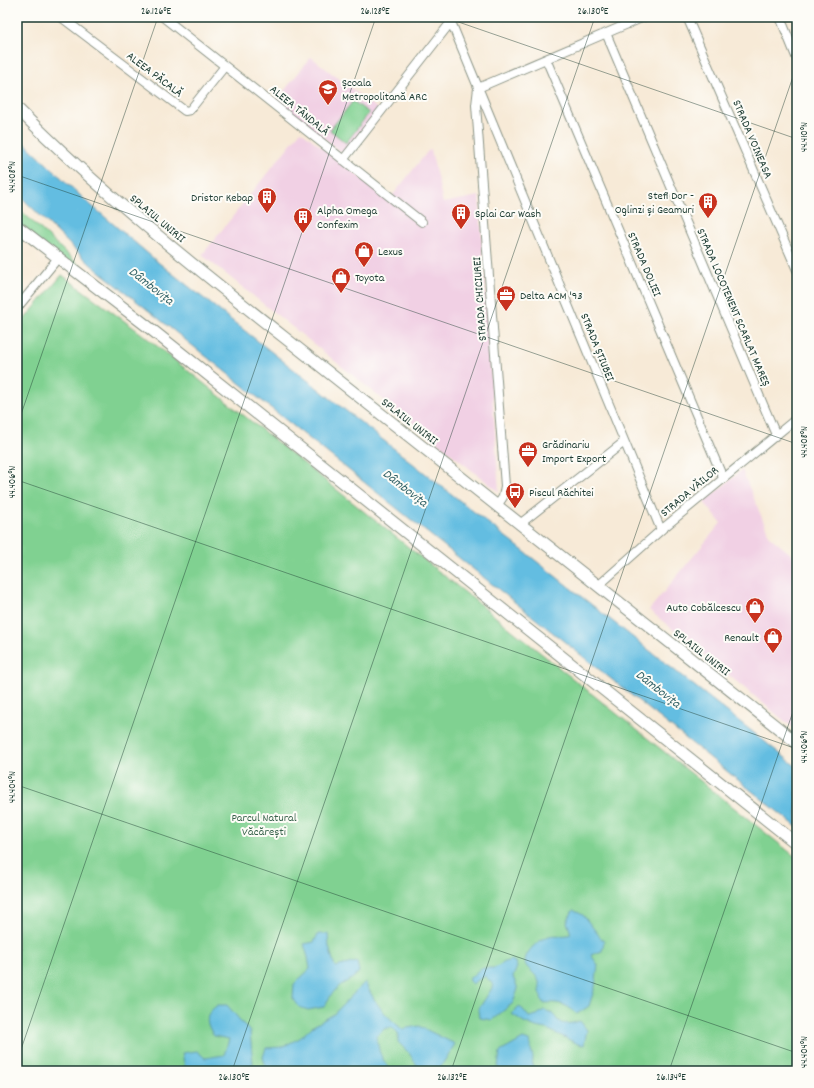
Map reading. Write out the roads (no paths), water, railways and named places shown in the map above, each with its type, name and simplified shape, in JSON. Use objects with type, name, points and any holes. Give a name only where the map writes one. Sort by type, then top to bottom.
[{"type":"main road","name":"SPLAIUL UNIRII","points":[[17,108],[90,177],[135,216],[252,311],[797,743]]},
{"type":"main road","points":[[17,226],[166,341],[797,844]]},
{"type":"street","name":"ALEEA PĂCALĂ","points":[[61,17],[185,111],[190,110],[225,66]]},
{"type":"street","name":"ALEEA TÂNDALĂ","points":[[163,17],[422,222]]},
{"type":"street","points":[[478,88],[644,17]]},
{"type":"street","name":"STRADA VOINEASA","points":[[687,17],[797,270]]},
{"type":"street","points":[[780,17],[797,59]]},
{"type":"street","points":[[344,160],[450,19]]},
{"type":"street","name":"STRADA ȘTIUBEI","points":[[450,19],[661,530]]},
{"type":"street","name":"STRADA LOCOTENENT SCARLAT MAREȘ","points":[[606,33],[776,435]]},
{"type":"street","name":"STRADA DOLIEI","points":[[546,59],[723,478]]},
{"type":"street","name":"STRADA CHICIUREI","points":[[478,88],[476,105],[505,486],[503,497],[497,506]]},
{"type":"street","points":[[17,308],[58,258]]},
{"type":"street","name":"STRADA VĂILOR","points":[[598,586],[661,530],[797,418]]},
{"type":"street","points":[[520,524],[624,442]]},
{"type":"water","name":"Dâmbovița","points":[[17,136],[85,200],[159,263],[797,767],[797,827],[90,264],[17,193]]},
{"type":"water","points":[[573,910],[583,915],[604,942],[602,951],[591,955],[598,965],[595,987],[589,1006],[577,1014],[561,1004],[543,1003],[538,979],[527,967],[525,962],[527,954],[541,940],[552,935],[571,934],[567,922]]},
{"type":"water","points":[[318,934],[328,934],[329,947],[335,967],[357,962],[359,972],[335,990],[324,1007],[308,1010],[299,1007],[293,998],[294,984],[310,969],[304,944],[314,942]]},
{"type":"water","points":[[511,960],[515,962],[517,967],[513,977],[518,989],[513,1003],[492,1020],[479,1018],[478,1010],[494,985],[485,976],[472,984],[469,979],[481,968],[495,968]]},
{"type":"water","points":[[365,982],[380,1008],[402,1029],[419,1026],[455,1044],[438,1071],[416,1071],[418,1067],[409,1053],[398,1042],[398,1033],[392,1027],[384,1029],[377,1036],[381,1055],[391,1071],[267,1071],[263,1057],[266,1048],[282,1047],[300,1038],[313,1026],[334,1014]]},
{"type":"water","points":[[218,1005],[227,1005],[250,1032],[253,1064],[245,1071],[188,1071],[185,1067],[182,1053],[197,1051],[205,1058],[224,1055],[229,1039],[214,1036],[207,1019],[213,1008]]},
{"type":"water","points":[[520,1006],[529,1017],[537,1015],[544,1010],[550,1012],[561,1023],[565,1024],[580,1021],[587,1030],[584,1045],[578,1044],[547,1029],[536,1027],[524,1022],[512,1014]]},
{"type":"water","points":[[523,1039],[529,1041],[533,1057],[532,1071],[500,1071],[498,1067],[500,1052]]},
{"type":"place","name":"Școala Metropolitană ARC","points":[[328,106]]},
{"type":"place","name":"Dristor Kebap","points":[[267,214]]},
{"type":"place","name":"Stefi Dor - Oglinzi și Geamuri","points":[[708,219]]},
{"type":"place","name":"Splai Car Wash","points":[[461,230]]},
{"type":"place","name":"Alpha Omega Confexim","points":[[303,234]]},
{"type":"place","name":"Lexus","points":[[364,268]]},
{"type":"place","name":"Toyota","points":[[341,294]]},
{"type":"place","name":"Delta ACM '93","points":[[506,312]]},
{"type":"place","name":"Grădinariu Import Export","points":[[528,468]]},
{"type":"place","name":"Piscul Răchitei","points":[[515,509]]},
{"type":"place","name":"Auto Cobălcescu","points":[[755,624]]},
{"type":"place","name":"Renault","points":[[773,654]]},
{"type":"park label","name":"Parcul Natural Văcărești","points":[[264,824]]}]
